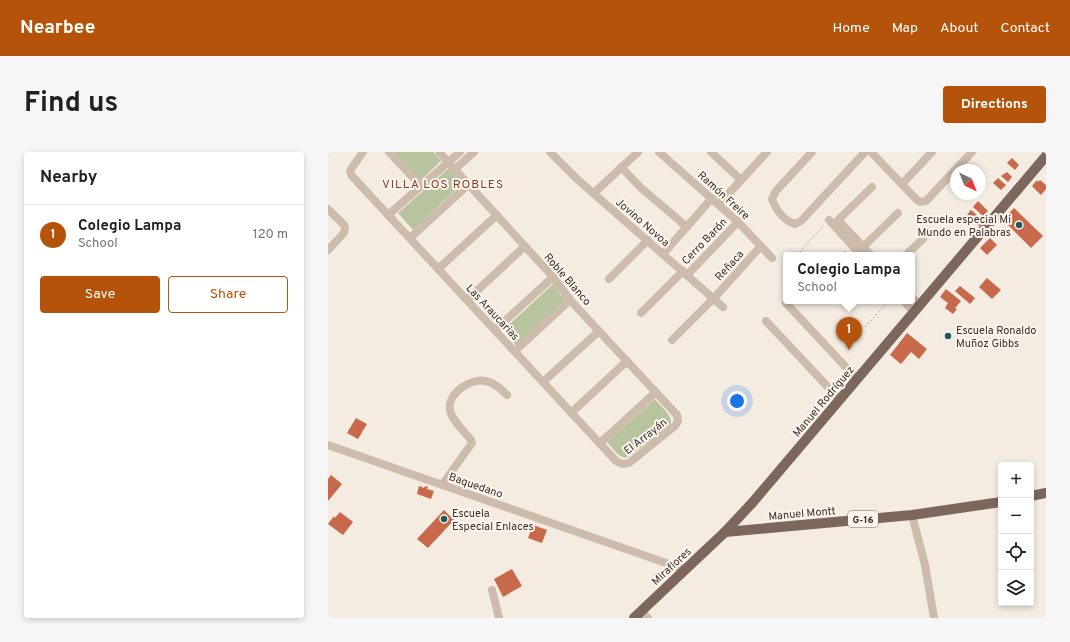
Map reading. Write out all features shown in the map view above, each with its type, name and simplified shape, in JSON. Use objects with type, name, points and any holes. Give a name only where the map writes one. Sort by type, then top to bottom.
[{"type":"main road","name":"Manuel Rodríguez","points":[[725,532],[753,502],[1046,156]]},
{"type":"main road","points":[[1034,495],[1046,493]]},
{"type":"main road","name":"Manuel Montt","points":[[725,532],[912,515],[998,502]]},
{"type":"main road","name":"Miraflores","points":[[634,618],[645,614],[686,570],[725,532]]},
{"type":"street","name":"Las Araucarias","points":[[363,152],[350,171],[352,176],[571,413],[618,462],[622,464]]},
{"type":"street","points":[[389,152],[421,186]]},
{"type":"street","name":"Roble Blanco","points":[[439,152],[553,277],[570,300],[675,413],[678,421]]},
{"type":"street","points":[[388,215],[460,152]]},
{"type":"street","points":[[455,169],[474,152]]},
{"type":"street","name":"Jovino Novoa","points":[[550,152],[577,179],[723,307]]},
{"type":"street","points":[[594,193],[638,152]]},
{"type":"street","name":"Ramón Freire","points":[[660,152],[719,204],[772,258]]},
{"type":"street","points":[[711,152],[741,180]]},
{"type":"street","points":[[812,152],[776,191],[772,199],[776,208],[787,222],[795,224],[801,221],[865,152]]},
{"type":"street","points":[[902,184],[932,152]]},
{"type":"street","points":[[875,153],[917,200],[922,202],[926,201],[972,152]]},
{"type":"street","points":[[719,204],[764,153]]},
{"type":"street","points":[[621,167],[640,187],[686,227]]},
{"type":"street","points":[[410,238],[469,184]]},
{"type":"street","points":[[862,251],[838,220],[872,188]]},
{"type":"street","points":[[663,254],[712,198]]},
{"type":"street","points":[[328,209],[346,229],[328,250]]},
{"type":"street","points":[[862,251],[898,213]]},
{"type":"street","points":[[438,269],[497,216]]},
{"type":"street","points":[[829,220],[862,251]]},
{"type":"street","name":"Cerro Barón","points":[[641,313],[738,222]]},
{"type":"street","points":[[909,252],[923,239]]},
{"type":"street","points":[[609,280],[648,240]]},
{"type":"street","points":[[467,300],[525,246]]},
{"type":"street","name":"Reñaca","points":[[672,340],[714,298],[761,246]]},
{"type":"street","points":[[495,330],[553,277]]},
{"type":"street","points":[[515,352],[570,300]]},
{"type":"street","points":[[787,304],[857,379]]},
{"type":"street","points":[[910,304],[917,308]]},
{"type":"street","points":[[915,304],[917,308]]},
{"type":"street","points":[[766,321],[840,400]]},
{"type":"street","points":[[543,382],[599,331]]},
{"type":"street","points":[[571,413],[627,361]]},
{"type":"street","points":[[442,485],[472,443],[472,440],[451,414],[450,402],[454,394],[471,383],[483,381],[495,385],[507,395]]},
{"type":"street","points":[[600,443],[656,392]]},
{"type":"street","name":"El Arrayán","points":[[622,464],[629,462],[668,432],[678,421]]},
{"type":"street","name":"Baquedano","points":[[328,445],[686,570]]},
{"type":"street","points":[[912,515],[925,565],[934,618]]},
{"type":"street","points":[[492,590],[499,618]]},
{"type":"path","points":[[800,252],[829,220]]},
{"type":"path","points":[[865,327],[886,304]]},
{"type":"green space","points":[[394,152],[433,152],[441,161],[420,181]]},
{"type":"green space","points":[[449,168],[462,184],[413,230],[398,213]]},
{"type":"green space","points":[[553,284],[565,301],[516,345],[503,330]]},
{"type":"green space","points":[[655,399],[668,414],[671,425],[628,457],[622,457],[607,442]]},
{"type":"building","points":[[1012,158],[1019,165],[1015,170],[1007,163]]},
{"type":"building","points":[[1007,172],[1012,177],[1008,182],[1001,176]]},
{"type":"building","points":[[998,178],[1006,185],[1001,190],[993,183]]},
{"type":"building","points":[[1037,180],[1038,182],[1040,180],[1046,185],[1046,189],[1041,195],[1032,186]]},
{"type":"building","points":[[978,201],[988,211],[983,216],[973,207]]},
{"type":"building","name":"Escuela especial Mi Mundo en Palabras","points":[[1014,208],[1043,236],[1031,248],[1003,220]]},
{"type":"building","points":[[971,210],[984,221],[979,226],[967,215]]},
{"type":"building","points":[[990,238],[997,245],[987,255],[980,248]]},
{"type":"building","points":[[987,278],[1001,290],[992,299],[979,287]]},
{"type":"building","points":[[960,286],[975,298],[970,304],[955,291]]},
{"type":"building","points":[[946,289],[961,301],[955,308],[957,309],[953,314],[945,308],[948,303],[940,297]]},
{"type":"building","points":[[907,333],[927,349],[919,359],[911,352],[901,364],[890,355]]},
{"type":"building","points":[[356,418],[367,424],[358,439],[347,433]]},
{"type":"building","points":[[331,475],[342,484],[328,501],[328,479]]},
{"type":"building","points":[[419,486],[424,488],[425,486],[428,487],[427,489],[434,491],[431,499],[417,494]]},
{"type":"building","points":[[444,510],[454,520],[428,548],[417,539]]},
{"type":"building","points":[[340,512],[353,522],[343,535],[328,524],[334,516],[335,518]]},
{"type":"building","points":[[533,525],[547,530],[542,543],[528,538]]},
{"type":"building","points":[[512,569],[522,586],[503,597],[494,579]]},
{"type":"place","name":"Escuela especial Mi Mundo en Palabras","points":[[1019,225]]},
{"type":"place","name":"Escuela Ronaldo Muñoz Gibbs","points":[[948,336]]},
{"type":"place","name":"Colegio Lampa","points":[[849,350]]},
{"type":"place","name":"Escuela Especial Enlaces","points":[[444,519]]},
{"type":"district","name":"VILLA LOS ROBLES","points":[[443,184]]}]
